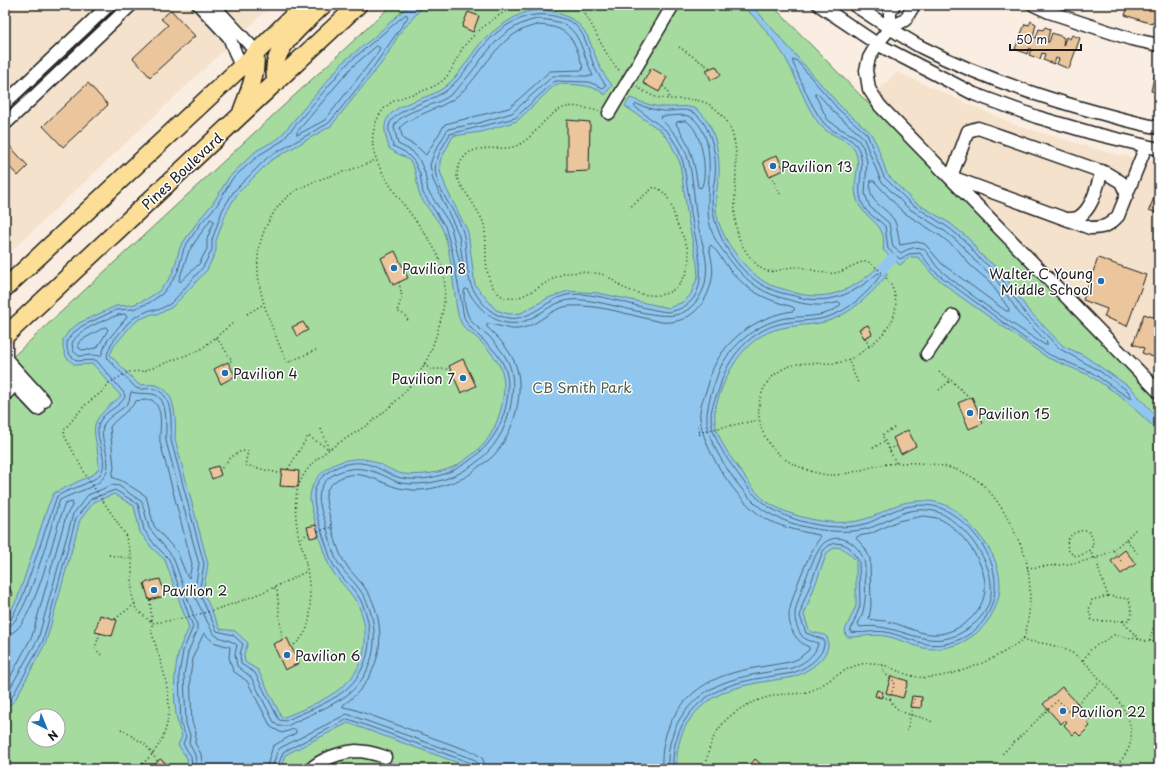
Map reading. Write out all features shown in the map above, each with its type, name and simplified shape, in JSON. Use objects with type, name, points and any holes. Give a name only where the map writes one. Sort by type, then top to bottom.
[{"type":"highway","points":[[5,288],[255,54],[304,5]]},
{"type":"highway","points":[[277,82],[274,74],[275,63],[280,51],[296,30],[323,5]]},
{"type":"highway","name":"Pines Boulevard","points":[[6,335],[358,5]]},
{"type":"highway","points":[[241,115],[253,81],[256,66],[255,54]]},
{"type":"street","points":[[5,102],[109,5]]},
{"type":"street","points":[[5,124],[131,5]]},
{"type":"street","points":[[199,5],[229,37],[241,67]]},
{"type":"street","points":[[213,5],[251,46],[255,54]]},
{"type":"street","points":[[609,113],[672,5]]},
{"type":"street","points":[[819,5],[877,44],[974,94],[1037,117],[1159,149]]},
{"type":"street","points":[[854,5],[921,47],[980,74],[1096,113],[1159,128]]},
{"type":"street","points":[[890,28],[890,12],[894,5]]},
{"type":"street","points":[[914,5],[905,20],[890,28],[877,44],[869,58],[866,70],[869,89],[880,106],[951,177],[1159,392]]},
{"type":"street","points":[[1034,5],[1049,12],[1131,39],[1159,45]]},
{"type":"street","points":[[951,177],[968,131],[978,128],[1102,171],[1121,182],[1126,195]]},
{"type":"street","points":[[951,177],[1090,228],[1102,228],[1111,224],[1118,216],[1146,146]]},
{"type":"street","points":[[1066,219],[1078,218],[1086,210],[1094,197],[1102,171]]},
{"type":"street","points":[[927,354],[953,316]]},
{"type":"street","points":[[5,374],[41,405],[6,359],[6,335]]},
{"type":"street","points":[[5,395],[15,384]]},
{"type":"street","points":[[311,769],[316,765],[334,757],[356,751],[384,757]]},
{"type":"path","points":[[292,647],[297,644],[308,626],[309,598],[307,571],[295,514],[298,490],[307,469],[322,454],[372,422],[393,404],[418,376],[435,341],[445,304],[441,265],[426,233],[391,187],[375,160],[373,143],[374,129],[383,108],[400,96],[441,82],[450,71],[465,45],[506,11],[517,5]]},
{"type":"path","points":[[578,5],[587,15],[602,45],[615,65],[629,79],[656,96],[697,99],[720,113],[731,129],[735,143],[736,159],[734,203],[735,220],[738,236],[745,251],[755,263],[764,270],[772,272],[791,267],[802,267],[830,275],[864,261],[871,263],[889,279],[896,299],[893,319],[882,335],[869,346],[844,362],[796,363],[782,369],[769,382],[760,397],[759,420],[760,428],[770,445],[783,458],[805,469],[830,475],[884,464],[922,463],[942,466],[965,474],[985,486],[1000,507],[1012,528],[1026,559],[1031,598],[1030,616],[1024,638],[1013,648],[999,656],[957,672],[919,677],[906,674],[883,665],[869,663],[849,667],[828,682],[808,692],[777,695],[746,705],[734,711],[720,726],[711,742],[706,758],[706,769]]},
{"type":"path","points":[[679,47],[710,68]]},
{"type":"path","points":[[663,86],[667,90],[669,98]]},
{"type":"path","points":[[609,113],[575,107],[564,108],[550,117],[527,140],[515,146],[471,152],[460,163],[457,178],[484,223],[488,273],[492,284],[499,294],[508,299],[518,298],[555,277],[568,273],[601,274],[612,279],[622,287],[648,295],[661,295],[672,290],[681,283],[690,263],[688,248],[676,223],[669,199],[661,189],[654,187],[630,208]]},
{"type":"path","points":[[316,350],[287,363],[267,316],[258,281],[257,257],[260,241],[275,210],[287,196],[300,188],[375,160]]},
{"type":"path","points":[[772,175],[780,194]]},
{"type":"path","points":[[399,282],[402,297],[397,311],[405,314],[408,321]]},
{"type":"path","points":[[247,314],[264,304]]},
{"type":"path","points":[[234,322],[200,350],[134,373],[128,372],[109,383],[105,389],[85,405],[64,430],[65,437],[87,477],[125,534],[132,559],[132,595],[136,609],[152,623],[177,620],[217,608],[274,588],[307,571]]},
{"type":"path","points":[[216,337],[232,360],[228,363]]},
{"type":"path","points":[[865,338],[869,346]]},
{"type":"path","points":[[848,359],[858,383]]},
{"type":"path","points":[[424,364],[430,369],[450,369]]},
{"type":"path","points":[[939,372],[951,380],[969,397]]},
{"type":"path","points":[[939,390],[951,380]]},
{"type":"path","points":[[699,432],[759,420]]},
{"type":"path","points":[[698,426],[700,436]]},
{"type":"path","points":[[894,428],[882,435],[896,464]]},
{"type":"path","points":[[321,429],[329,449]]},
{"type":"path","points":[[288,469],[308,436],[329,449]]},
{"type":"path","points":[[873,448],[885,441]]},
{"type":"path","points":[[889,449],[896,446]]},
{"type":"path","points":[[219,471],[233,455],[241,450],[248,451],[246,466],[282,474]]},
{"type":"path","points":[[331,523],[333,530]]},
{"type":"path","points":[[318,531],[332,527]]},
{"type":"path","points":[[1027,568],[1097,558],[1112,550],[1137,528]]},
{"type":"path","points":[[1087,530],[1090,532],[1093,540],[1093,546],[1090,550],[1080,556],[1074,555],[1069,550],[1067,543],[1068,537],[1075,532],[1087,530]]},
{"type":"path","points":[[299,538],[309,533]]},
{"type":"path","points":[[1126,539],[1137,553]]},
{"type":"path","points":[[1090,550],[1094,559]]},
{"type":"path","points":[[1112,550],[1121,561]]},
{"type":"path","points":[[109,555],[132,559]]},
{"type":"path","points":[[1097,558],[1099,571],[1108,596]]},
{"type":"path","points":[[274,588],[277,591],[282,640]]},
{"type":"path","points":[[1108,596],[1130,599],[1132,613],[1129,620],[1122,622],[1092,621],[1089,610],[1092,600],[1108,596]]},
{"type":"path","points":[[136,769],[153,754],[163,737],[170,716],[169,697],[152,633],[150,600]]},
{"type":"path","points":[[115,619],[135,604]]},
{"type":"path","points":[[1122,622],[1139,639]]},
{"type":"path","points":[[1150,641],[1153,628],[1156,629]]},
{"type":"path","points":[[100,633],[95,648],[103,657]]},
{"type":"path","points":[[1083,660],[1091,649],[1114,635],[1159,643]]},
{"type":"path","points":[[1024,638],[1028,641],[1061,647],[1083,660],[1111,690],[1128,718],[1132,735],[1131,745],[1126,756],[1111,769]]},
{"type":"path","points":[[883,665],[883,672],[895,682],[890,699]]},
{"type":"path","points":[[1002,754],[1058,700],[1069,712],[1101,681]]},
{"type":"path","points":[[878,696],[890,699],[900,711],[910,716],[927,718],[934,724]]},
{"type":"path","points":[[907,731],[914,699]]},
{"type":"path","points":[[121,729],[146,745],[158,762]]},
{"type":"shaded area","points":[[5,5],[272,5],[5,257]]},
{"type":"shaded area","name":"Walter C Young Middle School","points":[[897,72],[1018,126],[1109,153],[1159,162],[1159,400],[866,102]]},
{"type":"green space","name":"CB Smith Park","points":[[392,5],[772,5],[1159,400],[1159,769],[5,769],[5,364]]},
{"type":"water","points":[[409,5],[424,5],[399,34],[384,60],[331,126],[270,161],[237,194],[226,213],[216,241],[216,251],[207,270],[172,307],[159,314],[152,314],[138,320],[130,327],[114,346],[110,355],[139,385],[155,385],[162,388],[168,393],[171,399],[175,415],[175,439],[208,564],[203,592],[220,629],[235,631],[248,643],[244,654],[245,662],[258,670],[282,718],[322,700],[342,687],[356,670],[364,650],[365,628],[359,607],[353,596],[330,567],[318,535],[310,500],[311,490],[315,481],[322,473],[339,462],[359,459],[369,460],[399,473],[410,475],[446,470],[459,464],[483,445],[494,428],[502,406],[504,382],[502,372],[498,363],[490,352],[463,326],[461,322],[457,307],[450,257],[445,235],[442,228],[421,198],[415,172],[410,161],[389,148],[385,134],[387,119],[398,108],[405,104],[435,93],[448,85],[487,37],[505,23],[519,15],[536,10],[550,11],[566,16],[577,23],[584,31],[603,73],[612,85],[605,95],[594,88],[556,84],[517,121],[481,132],[453,136],[440,161],[440,171],[446,188],[468,232],[475,285],[496,310],[509,314],[521,313],[548,298],[568,291],[598,293],[669,308],[685,301],[691,294],[698,276],[680,163],[670,142],[660,130],[625,106],[630,98],[656,106],[683,106],[696,109],[705,118],[716,141],[719,158],[719,174],[716,208],[721,230],[734,252],[752,272],[770,285],[796,293],[819,296],[840,292],[860,282],[878,267],[888,274],[871,292],[846,313],[824,322],[782,328],[769,332],[757,338],[738,357],[720,393],[715,414],[717,430],[732,460],[754,489],[766,501],[800,517],[828,522],[854,522],[872,517],[892,507],[912,501],[941,503],[955,510],[981,537],[994,558],[998,570],[1000,582],[999,595],[996,606],[983,627],[964,642],[952,646],[933,649],[924,648],[880,635],[846,636],[845,630],[856,606],[856,561],[842,548],[835,547],[827,553],[804,615],[809,630],[823,634],[827,637],[827,650],[823,656],[812,667],[794,677],[735,688],[709,700],[688,722],[682,733],[677,756],[677,769],[475,769],[348,723],[285,755],[281,769],[188,769],[187,758],[178,745],[182,736],[176,717],[174,694],[179,651],[189,628],[165,560],[152,548],[140,532],[134,506],[114,494],[94,502],[80,520],[46,642],[15,700],[5,709],[5,622],[18,597],[48,506],[54,493],[94,474],[99,468],[95,434],[96,421],[109,406],[121,396],[93,364],[75,365],[66,357],[63,348],[63,340],[69,331],[79,323],[116,306],[132,305],[147,299],[159,291],[170,278],[180,247],[198,221],[213,203],[229,177],[256,151],[279,138],[344,61],[373,38]]},
{"type":"water","points":[[742,5],[750,5],[756,10],[841,107],[870,132],[877,145],[887,174],[913,201],[951,224],[969,239],[980,254],[1002,272],[1028,310],[1063,346],[1083,355],[1131,388],[1159,419],[1159,432],[1121,396],[1089,375],[1048,358],[958,295],[932,274],[918,257],[910,257],[900,265],[883,250],[884,240],[882,232],[863,211],[856,196],[855,185],[858,162],[855,151],[849,143],[825,130],[816,120],[782,52],[766,30]]},
{"type":"building","points":[[1129,5],[1159,5],[1159,22],[1153,21],[1152,24],[1125,15]]},
{"type":"building","points":[[171,10],[195,36],[150,77],[133,58],[168,25],[161,19]]},
{"type":"building","points":[[468,12],[479,16],[473,32],[462,27]]},
{"type":"building","points":[[1031,21],[1036,24],[1033,37],[1036,38],[1039,29],[1043,30],[1045,27],[1050,29],[1047,42],[1049,42],[1052,33],[1063,37],[1063,46],[1066,37],[1070,39],[1072,35],[1080,38],[1069,69],[1057,64],[1059,59],[1056,58],[1054,64],[1043,60],[1045,54],[1042,53],[1040,59],[1029,55],[1031,49],[1029,48],[1027,54],[1015,49],[1025,24],[1029,25]]},
{"type":"building","points":[[1157,64],[1159,65],[1159,93],[1151,91]]},
{"type":"building","points":[[716,66],[721,75],[711,80],[706,70]]},
{"type":"building","points":[[651,68],[667,77],[659,92],[643,83]]},
{"type":"building","points":[[88,83],[108,105],[63,147],[43,126]]},
{"type":"building","points":[[567,120],[590,122],[589,171],[567,172]]},
{"type":"building","points":[[6,142],[28,166],[18,176],[5,162]]},
{"type":"building","name":"Pavilion 13","points":[[777,155],[784,170],[769,176],[763,162]]},
{"type":"building","points":[[1159,185],[1159,214],[1149,210]]},
{"type":"building","name":"Pavilion 8","points":[[395,251],[408,278],[393,285],[381,258]]},
{"type":"building","points":[[1098,258],[1146,275],[1127,326],[1104,317],[1107,309],[1083,300]]},
{"type":"building","points":[[1159,311],[1159,359],[1142,353],[1144,348],[1133,344],[1144,314],[1156,318]]},
{"type":"building","points":[[303,322],[308,330],[297,336],[292,327]]},
{"type":"building","points":[[868,325],[872,334],[864,338],[859,329]]},
{"type":"building","name":"Pavilion 7","points":[[463,359],[476,386],[461,393],[449,366]]},
{"type":"building","name":"Pavilion 4","points":[[228,362],[235,376],[221,384],[214,369]]},
{"type":"building","name":"Pavilion 15","points":[[972,397],[983,423],[969,429],[958,403]]},
{"type":"building","points":[[908,430],[916,446],[901,454],[893,438]]},
{"type":"building","points":[[218,466],[221,475],[212,479],[208,469]]},
{"type":"building","points":[[282,469],[299,471],[298,487],[280,486]]},
{"type":"building","points":[[316,525],[319,536],[310,538],[307,527]]},
{"type":"building","points":[[1125,550],[1136,564],[1121,574],[1111,561]]},
{"type":"building","name":"Pavilion 2","points":[[160,579],[165,596],[149,600],[144,583]]},
{"type":"building","points":[[5,580],[13,595],[5,598]]},
{"type":"building","points":[[100,615],[117,620],[112,636],[95,632]]},
{"type":"building","name":"Pavilion 6","points":[[287,638],[299,663],[285,670],[273,644]]},
{"type":"building","points":[[891,676],[908,681],[903,698],[886,693]]},
{"type":"building","name":"Pavilion 22","points":[[1062,687],[1080,706],[1075,710],[1077,712],[1080,709],[1090,720],[1087,723],[1090,726],[1080,736],[1076,732],[1073,735],[1064,725],[1067,722],[1065,720],[1061,724],[1043,704]]},
{"type":"building","points":[[877,690],[883,692],[881,698],[875,696]]},
{"type":"building","points":[[912,696],[922,697],[921,708],[910,707]]},
{"type":"building","points":[[160,759],[174,769],[151,769]]},
{"type":"building","points":[[755,759],[763,766],[760,769],[748,768]]},
{"type":"waterway","points":[[882,269],[892,258]]},
{"type":"place","name":"Pavilion 13","points":[[773,166]]},
{"type":"place","name":"Pavilion 8","points":[[394,268]]},
{"type":"place","name":"Walter C Young Middle School","points":[[1101,281]]},
{"type":"place","name":"Pavilion 4","points":[[225,373]]},
{"type":"place","name":"Pavilion 7","points":[[463,378]]},
{"type":"place","name":"Pavilion 15","points":[[970,413]]},
{"type":"place","name":"Pavilion 2","points":[[154,590]]},
{"type":"place","name":"Pavilion 6","points":[[287,655]]},
{"type":"place","name":"Pavilion 22","points":[[1063,711]]}]
